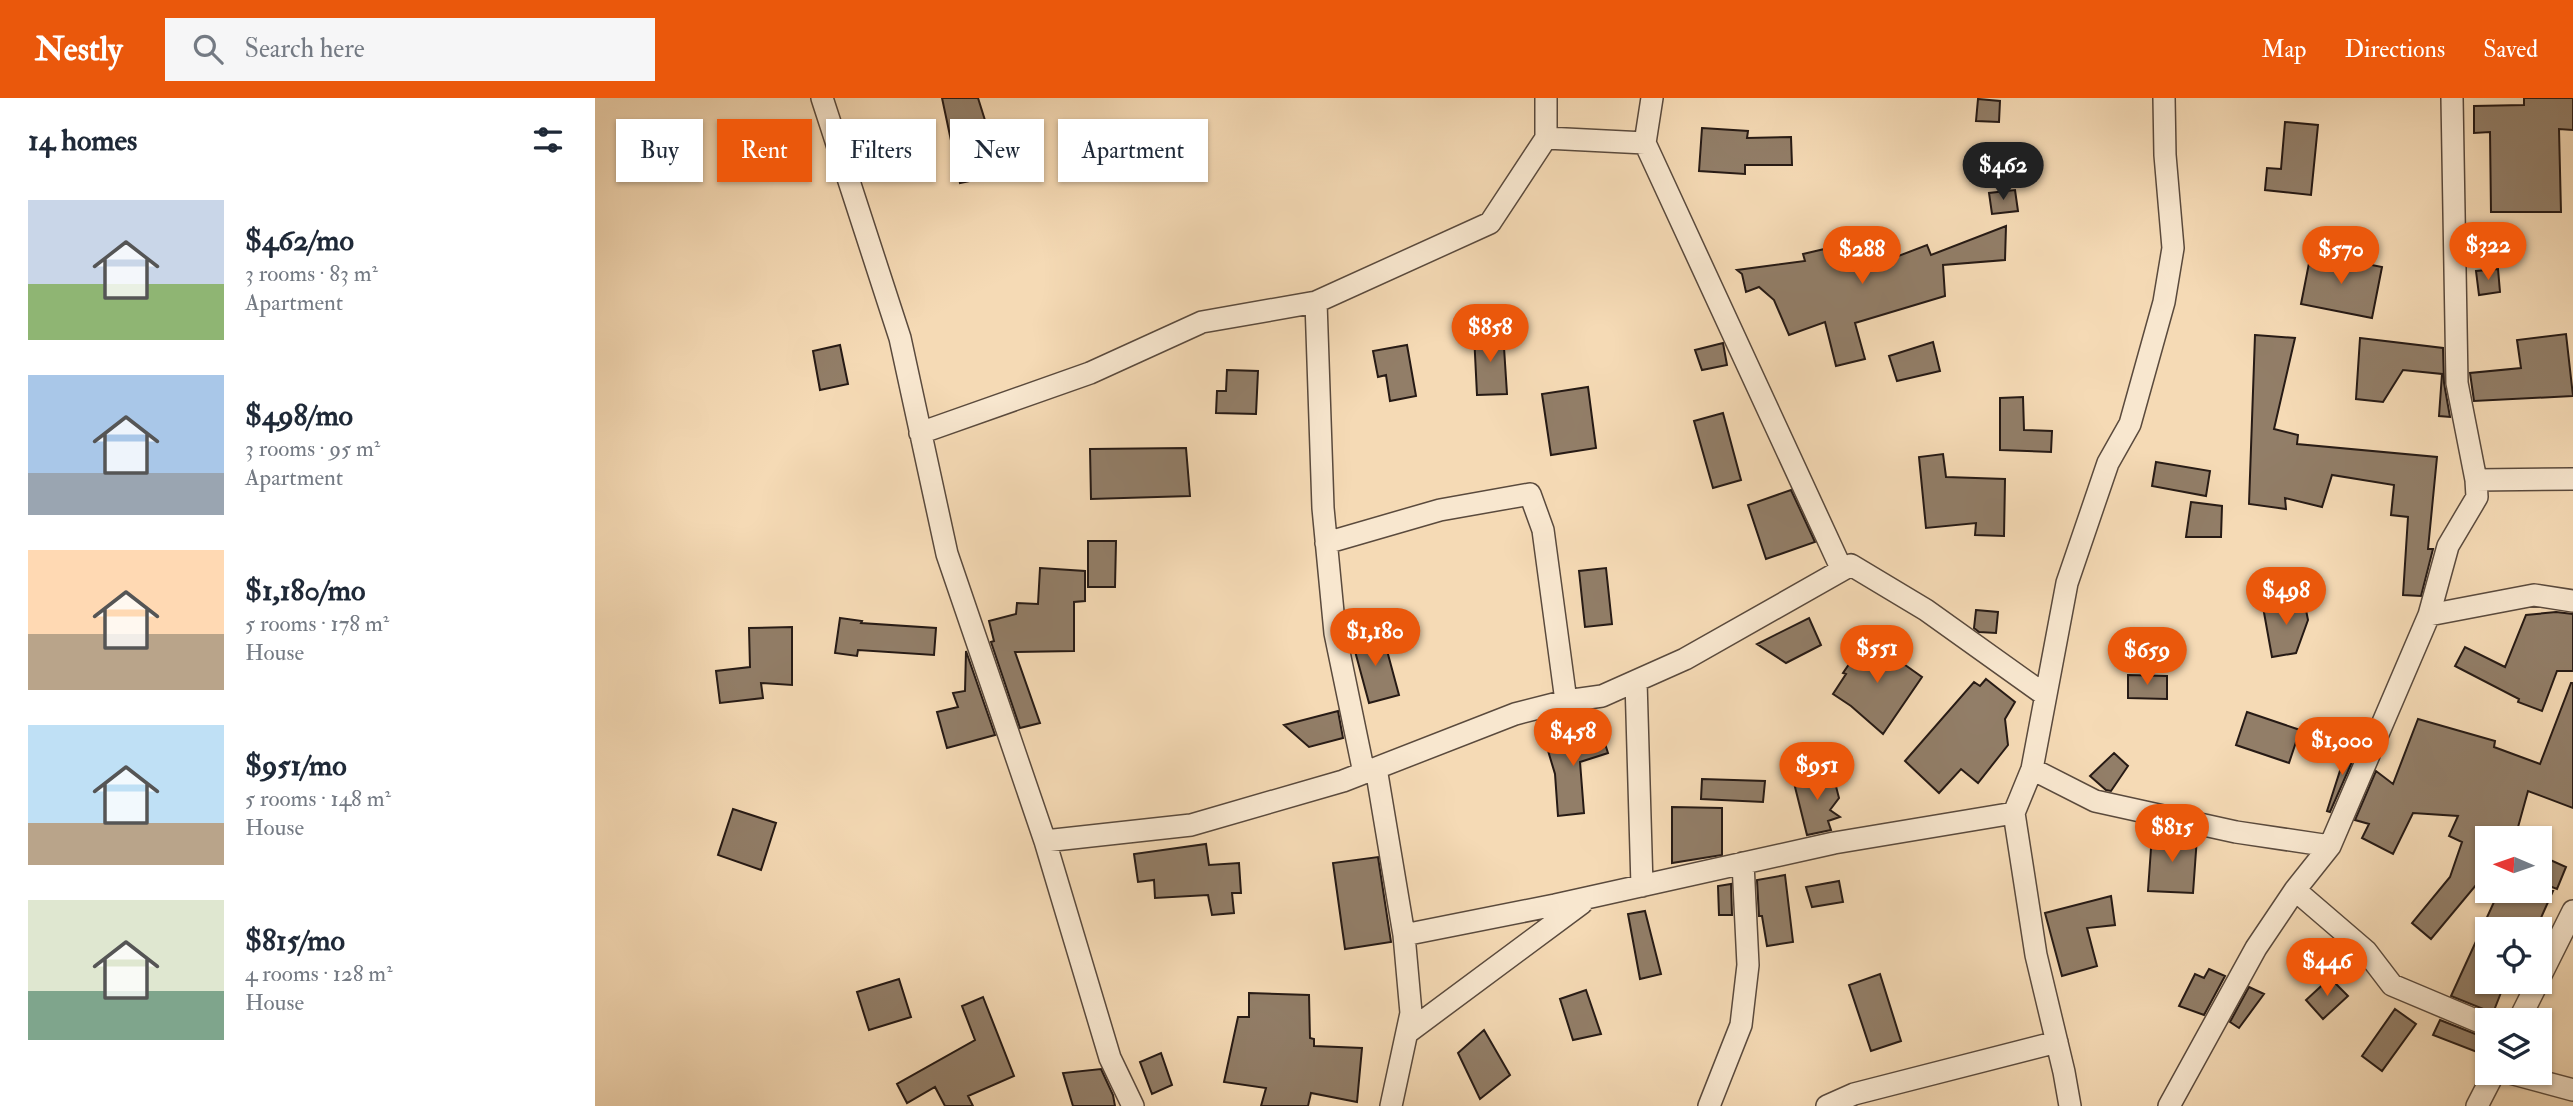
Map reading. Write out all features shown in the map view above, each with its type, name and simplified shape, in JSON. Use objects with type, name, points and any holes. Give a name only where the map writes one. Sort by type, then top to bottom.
[{"type":"street","points":[[822,98],[900,338],[947,554],[1045,841],[1110,1058],[1133,1106]]},
{"type":"street","points":[[920,433],[1090,373],[1202,322],[1316,302],[1490,223],[1546,138],[1546,98]]},
{"type":"street","points":[[1652,98],[1645,144],[1842,570]]},
{"type":"street","points":[[2070,1106],[2036,955],[2014,813],[2032,769],[2067,583],[2108,463],[2130,424],[2164,302],[2173,248],[2165,155],[2164,98]]},
{"type":"street","points":[[2169,1106],[2256,948],[2295,890],[2330,846],[2429,615],[2448,546],[2477,497],[2457,383],[2452,98]]},
{"type":"street","points":[[1546,138],[1645,144]]},
{"type":"street","points":[[1316,302],[1326,543],[1335,633],[1370,770],[1404,935],[1411,1013],[1391,1106]]},
{"type":"street","points":[[2476,480],[2573,479]]},
{"type":"street","points":[[1326,543],[1440,510],[1530,494],[1543,530],[1566,701]]},
{"type":"street","points":[[1045,841],[1191,825],[1343,781],[1515,714],[1566,701],[1602,696],[1685,659],[1851,565],[1926,610],[2045,695]]},
{"type":"street","points":[[2429,615],[2534,595],[2573,601]]},
{"type":"street","points":[[1636,681],[1642,886]]},
{"type":"street","points":[[2032,769],[2095,801],[2236,832],[2330,846]]},
{"type":"street","points":[[1404,935],[1834,843],[2014,813]]},
{"type":"street","points":[[1709,1106],[1741,1025],[1748,965],[1742,863]]},
{"type":"street","points":[[2295,890],[2366,951],[2392,985],[2475,1020]]},
{"type":"street","points":[[1407,1033],[1589,897]]},
{"type":"street","points":[[2552,954],[2573,911]]},
{"type":"street","points":[[1828,1106],[1854,1094],[2057,1042]]},
{"type":"street","points":[[2552,1084],[2573,1090]]},
{"type":"street","points":[[2477,1106],[2488,1085]]},
{"type":"building","points":[[942,98],[978,98],[985,119],[950,119],[950,136]]},
{"type":"building","points":[[2524,98],[2573,98],[2573,130],[2559,129],[2561,212],[2491,212],[2490,132],[2474,133],[2474,106],[2524,105]]},
{"type":"building","points":[[1978,99],[2000,101],[1999,122],[1976,121]]},
{"type":"building","points":[[2285,122],[2318,125],[2311,195],[2265,190],[2267,168],[2281,169]]},
{"type":"building","points":[[1702,128],[1748,131],[1747,138],[1791,137],[1792,165],[1745,165],[1745,174],[1699,171]]},
{"type":"building","points":[[2015,190],[2018,211],[1992,214],[1989,193]]},
{"type":"building","points":[[2006,226],[2005,260],[1943,265],[1945,296],[1855,323],[1865,359],[1836,366],[1825,322],[1789,335],[1774,300],[1759,287],[1746,292],[1742,274],[1737,270],[1805,261],[1803,254],[1850,243],[1855,259],[1885,250],[1888,260],[1927,245],[1931,255]]},
{"type":"building","points":[[2311,253],[2382,267],[2372,318],[2301,304]]},
{"type":"building","points":[[2498,269],[2500,292],[2479,295],[2476,271]]},
{"type":"building","points":[[1503,332],[1507,394],[1477,395],[1474,334]]},
{"type":"building","points":[[2566,334],[2573,396],[2474,401],[2470,373],[2521,368],[2517,340]]},
{"type":"building","points":[[2255,335],[2295,338],[2274,429],[2298,435],[2297,444],[2437,457],[2428,549],[2433,549],[2421,596],[2403,595],[2408,517],[2391,515],[2394,485],[2332,475],[2322,507],[2285,498],[2286,509],[2249,504]]},
{"type":"building","points":[[2360,338],[2443,348],[2444,383],[2450,417],[2439,416],[2442,374],[2403,370],[2383,402],[2356,399]]},
{"type":"building","points":[[1933,342],[1940,371],[1897,381],[1889,356]]},
{"type":"building","points":[[1723,343],[1727,365],[1702,370],[1695,350]]},
{"type":"building","points":[[840,345],[848,384],[820,390],[813,351]]},
{"type":"building","points":[[1407,345],[1416,396],[1390,401],[1386,375],[1378,377],[1373,351]]},
{"type":"building","points":[[1227,370],[1258,371],[1256,414],[1216,413],[1217,391],[1226,391]]},
{"type":"building","points":[[1588,387],[1596,448],[1551,455],[1542,394]]},
{"type":"building","points":[[2023,397],[2024,430],[2052,431],[2051,452],[2000,450],[2000,398]]},
{"type":"building","points":[[1723,413],[1741,480],[1713,488],[1694,421]]},
{"type":"building","points":[[1186,448],[1190,496],[1091,499],[1090,449]]},
{"type":"building","points":[[1943,454],[1946,477],[2005,479],[2004,536],[1975,535],[1976,523],[1926,528],[1919,457]]},
{"type":"building","points":[[2156,462],[2210,471],[2206,496],[2152,486]]},
{"type":"building","points":[[1791,490],[1815,542],[1766,559],[1748,505]]},
{"type":"building","points":[[2191,502],[2222,506],[2221,537],[2186,537]]},
{"type":"building","points":[[1088,541],[1116,541],[1115,587],[1088,587]]},
{"type":"building","points":[[1040,568],[1085,571],[1085,601],[1074,602],[1074,651],[1015,652],[1040,723],[1020,728],[991,642],[994,641],[989,621],[1016,614],[1017,603],[1038,604]]},
{"type":"building","points":[[1606,568],[1612,624],[1585,627],[1579,571]]},
{"type":"building","points":[[2304,600],[2308,620],[2296,653],[2272,657],[2263,607]]},
{"type":"building","points":[[1976,610],[1998,612],[1996,633],[1979,632],[1974,628]]},
{"type":"building","points":[[2556,612],[2573,614],[2573,671],[2557,671],[2542,711],[2518,702],[2519,699],[2455,666],[2465,647],[2505,667],[2526,615]]},
{"type":"building","points":[[840,618],[862,621],[861,623],[936,628],[934,655],[858,650],[857,656],[835,653]]},
{"type":"building","points":[[1809,618],[1821,645],[1786,663],[1757,644]]},
{"type":"building","points":[[792,627],[792,685],[761,683],[763,698],[720,703],[716,671],[750,667],[749,628]]},
{"type":"building","points":[[1382,632],[1399,695],[1369,703],[1352,640]]},
{"type":"building","points":[[1867,638],[1922,677],[1883,734],[1833,694],[1846,674],[1843,673]]},
{"type":"building","points":[[966,651],[995,735],[947,748],[937,712],[958,707],[953,693],[965,691]]},
{"type":"building","points":[[2128,675],[2167,676],[2167,699],[2128,698]]},
{"type":"building","points":[[1986,679],[2015,702],[2005,719],[2008,745],[1978,783],[1961,769],[1939,793],[1905,761],[1974,682],[1980,686]]},
{"type":"building","points":[[2573,683],[2573,808],[2528,791],[2518,826],[2475,826],[2475,886],[2431,939],[2412,923],[2450,877],[2462,842],[2449,836],[2458,816],[2413,813],[2393,854],[2362,838],[2369,824],[2355,820],[2376,771],[2393,784],[2418,719],[2495,741],[2494,747],[2540,764]]},
{"type":"building","points":[[1338,711],[1343,738],[1309,747],[1284,725]]},
{"type":"building","points":[[2247,712],[2300,730],[2289,763],[2236,745]]},
{"type":"building","points":[[1600,728],[1608,753],[1580,762],[1584,813],[1558,816],[1555,774],[1546,744]]},
{"type":"building","points":[[2347,749],[2355,755],[2330,812],[2327,811]]},
{"type":"building","points":[[2114,753],[2128,766],[2111,791],[2090,776]]},
{"type":"building","points":[[1832,771],[1839,798],[1830,810],[1840,817],[1828,821],[1831,830],[1807,835],[1794,783]]},
{"type":"building","points":[[1702,779],[1765,781],[1763,802],[1701,799]]},
{"type":"building","points":[[1672,807],[1722,808],[1722,855],[1672,863]]},
{"type":"building","points":[[733,809],[776,823],[761,870],[718,855]]},
{"type":"building","points":[[2152,834],[2197,837],[2193,893],[2148,891]]},
{"type":"building","points":[[1206,844],[1209,865],[1239,863],[1241,893],[1232,893],[1234,913],[1212,915],[1208,895],[1155,898],[1154,880],[1138,882],[1134,854]]},
{"type":"building","points":[[1378,857],[1391,942],[1345,949],[1333,863]]},
{"type":"building","points":[[2552,861],[2566,867],[2557,889],[2552,887]]},
{"type":"building","points":[[1785,875],[1793,942],[1767,946],[1762,916],[1759,916],[1757,880]]},
{"type":"building","points":[[1839,881],[1843,902],[1812,907],[1806,887]]},
{"type":"building","points":[[1731,884],[1732,915],[1719,915],[1718,886]]},
{"type":"building","points":[[2111,896],[2115,925],[2087,928],[2097,966],[2062,976],[2045,913]]},
{"type":"building","points":[[2494,903],[2548,903],[2541,917],[2487,917]]},
{"type":"building","points":[[1645,911],[1661,974],[1640,979],[1628,914]]},
{"type":"building","points":[[2475,944],[2475,994],[2500,994],[2495,1008],[2481,1008],[2451,996]]},
{"type":"building","points":[[2209,969],[2225,976],[2204,1015],[2179,1006],[2195,974],[2204,978]]},
{"type":"building","points":[[1880,974],[1901,1041],[1871,1051],[1849,985]]},
{"type":"building","points":[[2330,978],[2348,996],[2323,1019],[2306,1000]]},
{"type":"building","points":[[899,979],[911,1017],[869,1030],[857,992]]},
{"type":"building","points":[[2249,987],[2264,994],[2239,1028],[2230,1022]]},
{"type":"building","points":[[1586,990],[1601,1034],[1573,1040],[1560,999]]},
{"type":"building","points":[[1249,993],[1309,995],[1310,1038],[1314,1039],[1314,1046],[1362,1048],[1357,1102],[1311,1093],[1308,1106],[1261,1106],[1266,1088],[1224,1082],[1238,1017],[1249,1017]]},
{"type":"building","points":[[983,997],[1014,1076],[968,1096],[973,1106],[945,1106],[935,1087],[907,1103],[897,1084],[975,1040],[962,1006]]},
{"type":"building","points":[[2395,1009],[2416,1024],[2382,1071],[2362,1056]]},
{"type":"building","points":[[2440,1020],[2475,1034],[2475,1051],[2433,1035]]},
{"type":"building","points":[[1484,1030],[1510,1075],[1480,1099],[1458,1053]]},
{"type":"building","points":[[1161,1053],[1172,1085],[1152,1094],[1140,1062]]},
{"type":"building","points":[[1101,1069],[1115,1106],[1073,1106],[1063,1073]]}]
